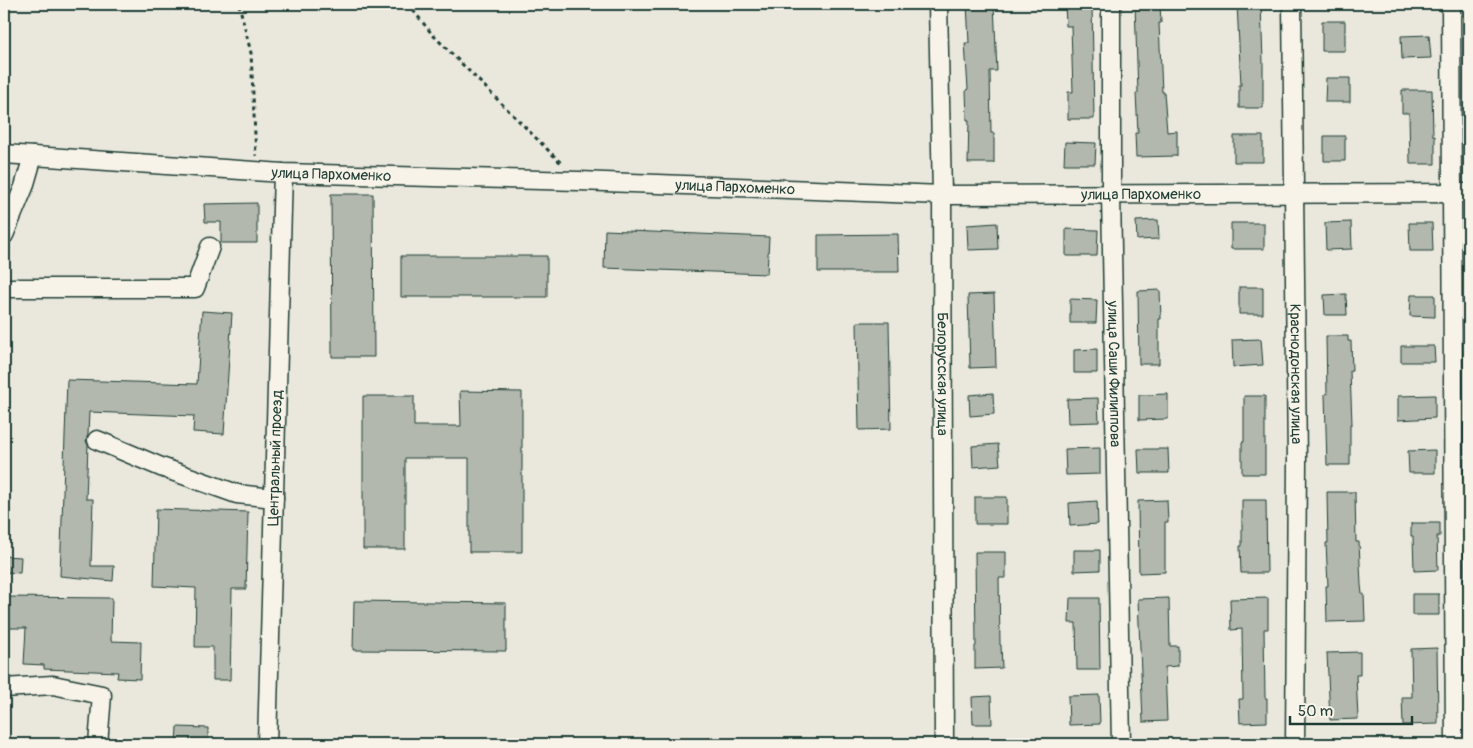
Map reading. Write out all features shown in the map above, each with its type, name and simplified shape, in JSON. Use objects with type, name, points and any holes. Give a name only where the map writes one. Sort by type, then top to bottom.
[{"type":"street","name":"Белорусская улица","points":[[938,4],[942,196],[944,744]]},
{"type":"street","name":"улица Саши Филиппова","points":[[1111,4],[1111,195],[1120,744]]},
{"type":"street","name":"Краснодонская улица","points":[[1292,4],[1297,462],[1295,744]]},
{"type":"street","points":[[1451,4],[1460,194],[1455,744]]},
{"type":"street","name":"улица Пархоменко","points":[[4,155],[283,173],[579,180],[942,196],[1460,194]]},
{"type":"street","points":[[4,235],[24,187],[33,156]]},
{"type":"street","name":"Центральный проезд","points":[[267,744],[283,173]]},
{"type":"street","points":[[4,288],[195,288],[210,247]]},
{"type":"street","points":[[97,440],[161,467],[237,494],[274,498]]},
{"type":"street","points":[[4,688],[53,684],[102,694],[98,744]]},
{"type":"path","points":[[240,4],[251,53],[257,171]]},
{"type":"path","points":[[408,4],[432,34],[579,180]]},
{"type":"building","points":[[967,4],[994,4],[997,71],[990,71],[991,133],[994,133],[994,163],[968,163],[969,120],[967,120],[966,90],[968,89],[965,43],[969,43]]},
{"type":"building","points":[[1065,4],[1092,4],[1094,119],[1068,119],[1068,92],[1073,92],[1071,26],[1066,26]]},
{"type":"building","points":[[1135,4],[1160,4],[1162,92],[1164,92],[1167,132],[1177,131],[1177,156],[1136,157],[1135,133],[1138,133],[1136,93],[1138,93]]},
{"type":"building","points":[[1237,4],[1261,4],[1263,108],[1239,108],[1239,85],[1241,85]]},
{"type":"building","points":[[1322,21],[1345,21],[1345,51],[1322,51]]},
{"type":"building","points":[[1429,35],[1431,58],[1402,59],[1401,36]]},
{"type":"building","points":[[1326,78],[1350,78],[1350,102],[1325,102]]},
{"type":"building","points":[[1402,90],[1432,90],[1435,164],[1410,164],[1409,113],[1402,113]]},
{"type":"building","points":[[1234,136],[1263,136],[1263,162],[1234,162]]},
{"type":"building","points":[[1324,136],[1345,136],[1345,161],[1324,161]]},
{"type":"building","points":[[1065,142],[1096,143],[1095,164],[1064,164]]},
{"type":"building","points":[[331,194],[373,194],[374,357],[332,357]]},
{"type":"building","points":[[257,203],[257,243],[221,243],[221,222],[205,222],[204,204]]},
{"type":"building","points":[[1158,220],[1159,239],[1137,240],[1136,221]]},
{"type":"building","points":[[1351,222],[1352,249],[1326,250],[1325,223]]},
{"type":"building","points":[[997,223],[998,249],[968,250],[967,225]]},
{"type":"building","points":[[1231,223],[1264,223],[1264,249],[1231,249]]},
{"type":"building","points":[[1409,223],[1432,223],[1433,251],[1410,251]]},
{"type":"building","points":[[1066,229],[1098,230],[1097,256],[1066,256]]},
{"type":"building","points":[[605,230],[769,237],[767,274],[604,268]]},
{"type":"building","points":[[898,234],[899,272],[818,272],[818,235]]},
{"type":"building","points":[[401,256],[547,256],[547,297],[401,297]]},
{"type":"building","points":[[1239,287],[1263,287],[1263,314],[1239,314]]},
{"type":"building","points":[[1160,290],[1159,364],[1139,364],[1138,291]]},
{"type":"building","points":[[994,294],[996,367],[970,368],[968,295]]},
{"type":"building","points":[[1346,294],[1347,315],[1325,315],[1324,295]]},
{"type":"building","points":[[1411,295],[1435,295],[1435,317],[1410,316]]},
{"type":"building","points":[[1070,299],[1097,300],[1096,323],[1070,323]]},
{"type":"building","points":[[202,311],[232,313],[224,434],[193,432],[194,416],[89,412],[86,441],[88,445],[86,499],[93,499],[91,566],[114,566],[113,581],[60,576],[67,380],[197,384]]},
{"type":"building","points":[[857,322],[889,322],[891,429],[859,430]]},
{"type":"building","points":[[1326,336],[1348,336],[1348,341],[1351,341],[1352,424],[1350,424],[1350,465],[1327,465]]},
{"type":"building","points":[[1261,339],[1263,365],[1233,367],[1232,340]]},
{"type":"building","points":[[1401,346],[1434,346],[1435,362],[1401,362]]},
{"type":"building","points":[[1097,349],[1097,373],[1074,373],[1074,350]]},
{"type":"building","points":[[460,391],[522,392],[522,552],[469,552],[469,458],[405,458],[405,549],[363,549],[363,396],[414,396],[414,426],[461,426]]},
{"type":"building","points":[[993,393],[994,414],[970,416],[969,395]]},
{"type":"building","points":[[1168,394],[1168,419],[1139,420],[1139,395]]},
{"type":"building","points":[[1435,395],[1435,418],[1398,420],[1398,396]]},
{"type":"building","points":[[1244,396],[1265,396],[1265,474],[1242,474]]},
{"type":"building","points":[[1098,398],[1099,422],[1068,423],[1067,399]]},
{"type":"building","points":[[998,444],[1000,465],[973,467],[972,446]]},
{"type":"building","points":[[1100,448],[1100,474],[1066,475],[1065,449]]},
{"type":"building","points":[[1138,449],[1168,449],[1169,473],[1139,473]]},
{"type":"building","points":[[1435,450],[1435,473],[1409,473],[1408,451]]},
{"type":"building","points":[[1327,492],[1355,492],[1356,542],[1359,542],[1365,621],[1327,622]]},
{"type":"building","points":[[975,497],[1007,497],[1007,524],[975,524]]},
{"type":"building","points":[[1167,500],[1168,522],[1165,522],[1165,572],[1139,573],[1138,501]]},
{"type":"building","points":[[1242,500],[1266,500],[1267,573],[1241,573]]},
{"type":"building","points":[[1097,501],[1098,524],[1070,526],[1069,503]]},
{"type":"building","points":[[156,509],[248,512],[246,589],[232,589],[230,680],[213,680],[213,647],[195,647],[196,588],[154,586]]},
{"type":"building","points":[[1411,523],[1440,523],[1440,536],[1437,536],[1438,570],[1414,571]]},
{"type":"building","points":[[1074,550],[1100,550],[1100,570],[1074,571]]},
{"type":"building","points":[[975,552],[1006,552],[1006,578],[999,578],[1002,668],[975,669]]},
{"type":"building","points":[[4,556],[21,557],[20,573],[4,572]]},
{"type":"building","points":[[1412,594],[1439,594],[1439,615],[1412,615]]},
{"type":"building","points":[[4,597],[112,598],[111,641],[141,642],[140,679],[117,678],[118,672],[44,669],[44,665],[24,664],[26,628],[4,628]]},
{"type":"building","points":[[1070,598],[1099,598],[1100,670],[1077,670],[1076,623],[1069,623]]},
{"type":"building","points":[[1169,598],[1170,646],[1178,646],[1178,666],[1165,667],[1167,721],[1143,722],[1138,599]]},
{"type":"building","points":[[1268,598],[1268,629],[1264,629],[1267,722],[1240,723],[1239,699],[1243,699],[1242,629],[1231,630],[1230,599]]},
{"type":"building","points":[[354,601],[506,603],[506,651],[353,650]]},
{"type":"building","points":[[1437,648],[1438,724],[1403,725],[1402,697],[1412,697],[1411,649]]},
{"type":"building","points":[[1360,652],[1360,675],[1356,675],[1358,719],[1330,720],[1327,653]]},
{"type":"building","points":[[1099,695],[1100,724],[1069,725],[1068,696]]},
{"type":"building","points":[[991,696],[992,724],[973,724],[972,697]]},
{"type":"building","points":[[177,727],[208,728],[208,744],[176,744]]}]
